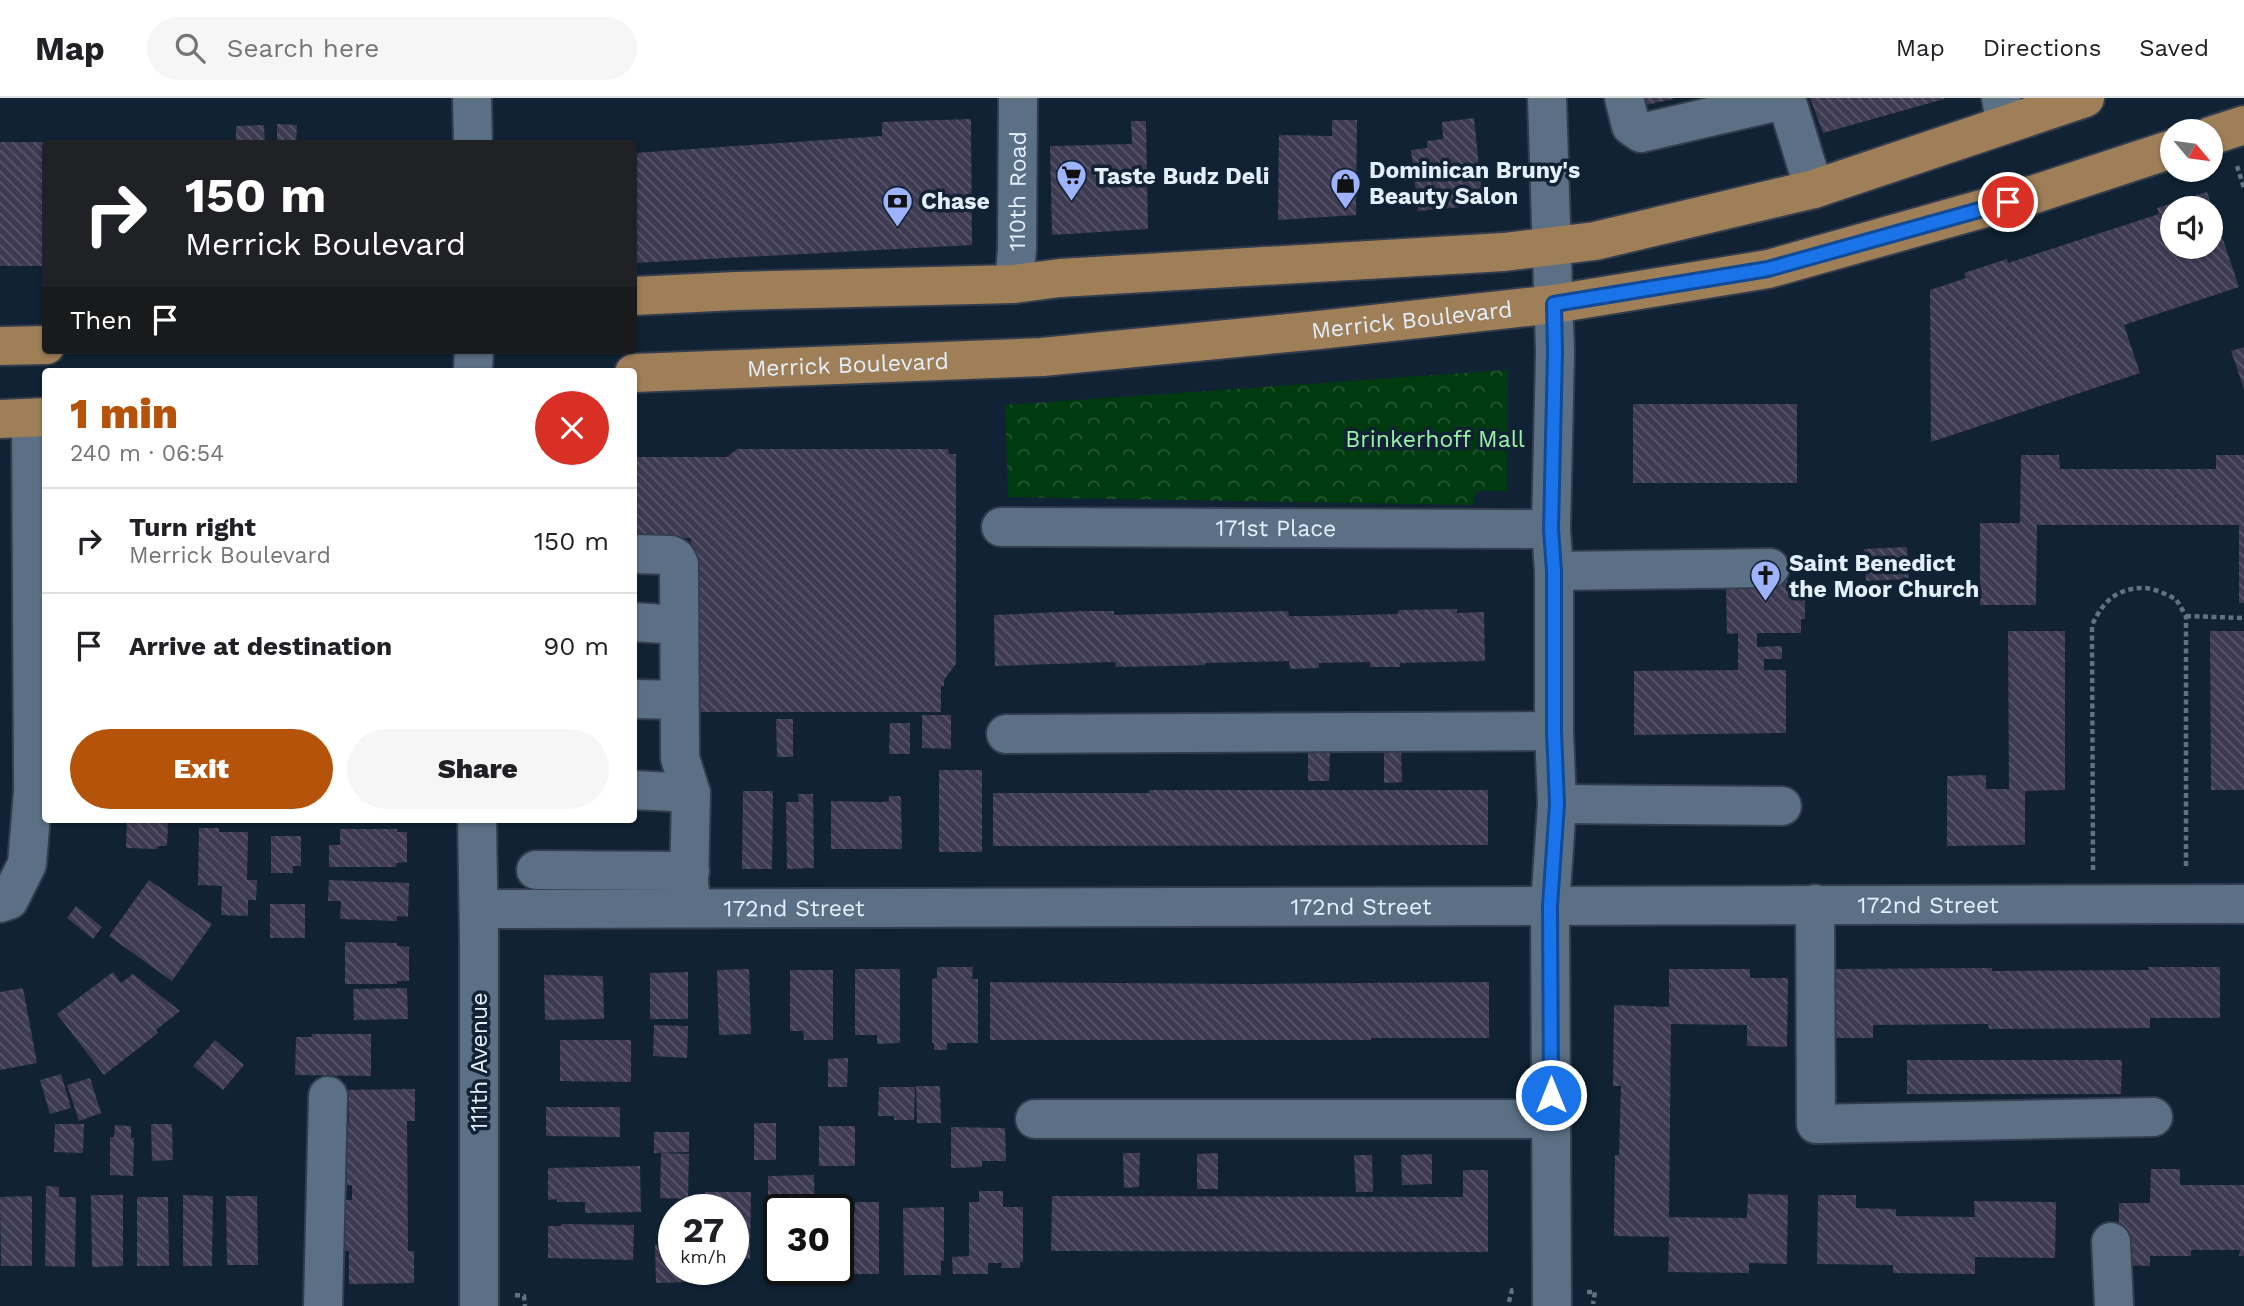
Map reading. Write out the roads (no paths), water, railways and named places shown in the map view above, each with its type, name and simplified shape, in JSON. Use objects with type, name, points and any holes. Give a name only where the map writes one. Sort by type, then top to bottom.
[{"type":"main road","points":[[637,296],[1014,284],[1060,278],[1552,247],[1595,241],[1814,188],[2003,111],[2085,98]]},
{"type":"main road","points":[[2223,149],[2244,125]]},
{"type":"main road","name":"Merrick Boulevard","points":[[637,373],[1042,357],[1554,304],[1768,269],[2035,194],[2160,153]]},
{"type":"main road","points":[[0,346],[42,345]]},
{"type":"street","points":[[472,98],[473,140]]},
{"type":"street","name":"110th Road","points":[[1014,284],[1017,249],[1018,98]]},
{"type":"street","points":[[1546,98],[1555,352],[1551,529],[1557,804],[1550,906],[1552,1306]]},
{"type":"street","points":[[1624,98],[1630,126],[1641,133],[1774,102],[1784,103],[1789,108],[1814,188]]},
{"type":"street","points":[[0,903],[9,900],[27,864],[39,791],[38,492],[25,418]]},
{"type":"street","name":"171st Place","points":[[1001,527],[1551,529]]},
{"type":"street","points":[[637,554],[671,555],[679,564],[680,758],[691,793],[692,908]]},
{"type":"street","points":[[1554,571],[1770,568]]},
{"type":"street","points":[[637,622],[678,625]]},
{"type":"street","points":[[637,699],[679,700]]},
{"type":"street","points":[[1006,734],[1554,731]]},
{"type":"street","points":[[637,790],[691,793]]},
{"type":"street","points":[[1557,804],[1782,806]]},
{"type":"street","name":"111th Avenue","points":[[477,823],[497,1300]]},
{"type":"street","points":[[536,870],[690,871]]},
{"type":"street","points":[[1815,904],[1816,1124],[2153,1117]]},
{"type":"street","name":"172nd Street","points":[[479,909],[2244,904]]},
{"type":"street","points":[[323,1306],[328,1096]]},
{"type":"street","points":[[1035,1119],[1551,1119]]},
{"type":"street","points":[[2111,1242],[2114,1306]]},
{"type":"place","name":"Taste Budz Deli","points":[[1071,203]]},
{"type":"place","name":"Dominican Bruny's Beauty Salon","points":[[1346,210]]},
{"type":"place","name":"Chase","points":[[898,228]]},
{"type":"place","name":"Saint Benedict the Moor Church","points":[[1766,603]]},
{"type":"park label","name":"Brinkerhoff Mall","points":[[1435,439]]}]
